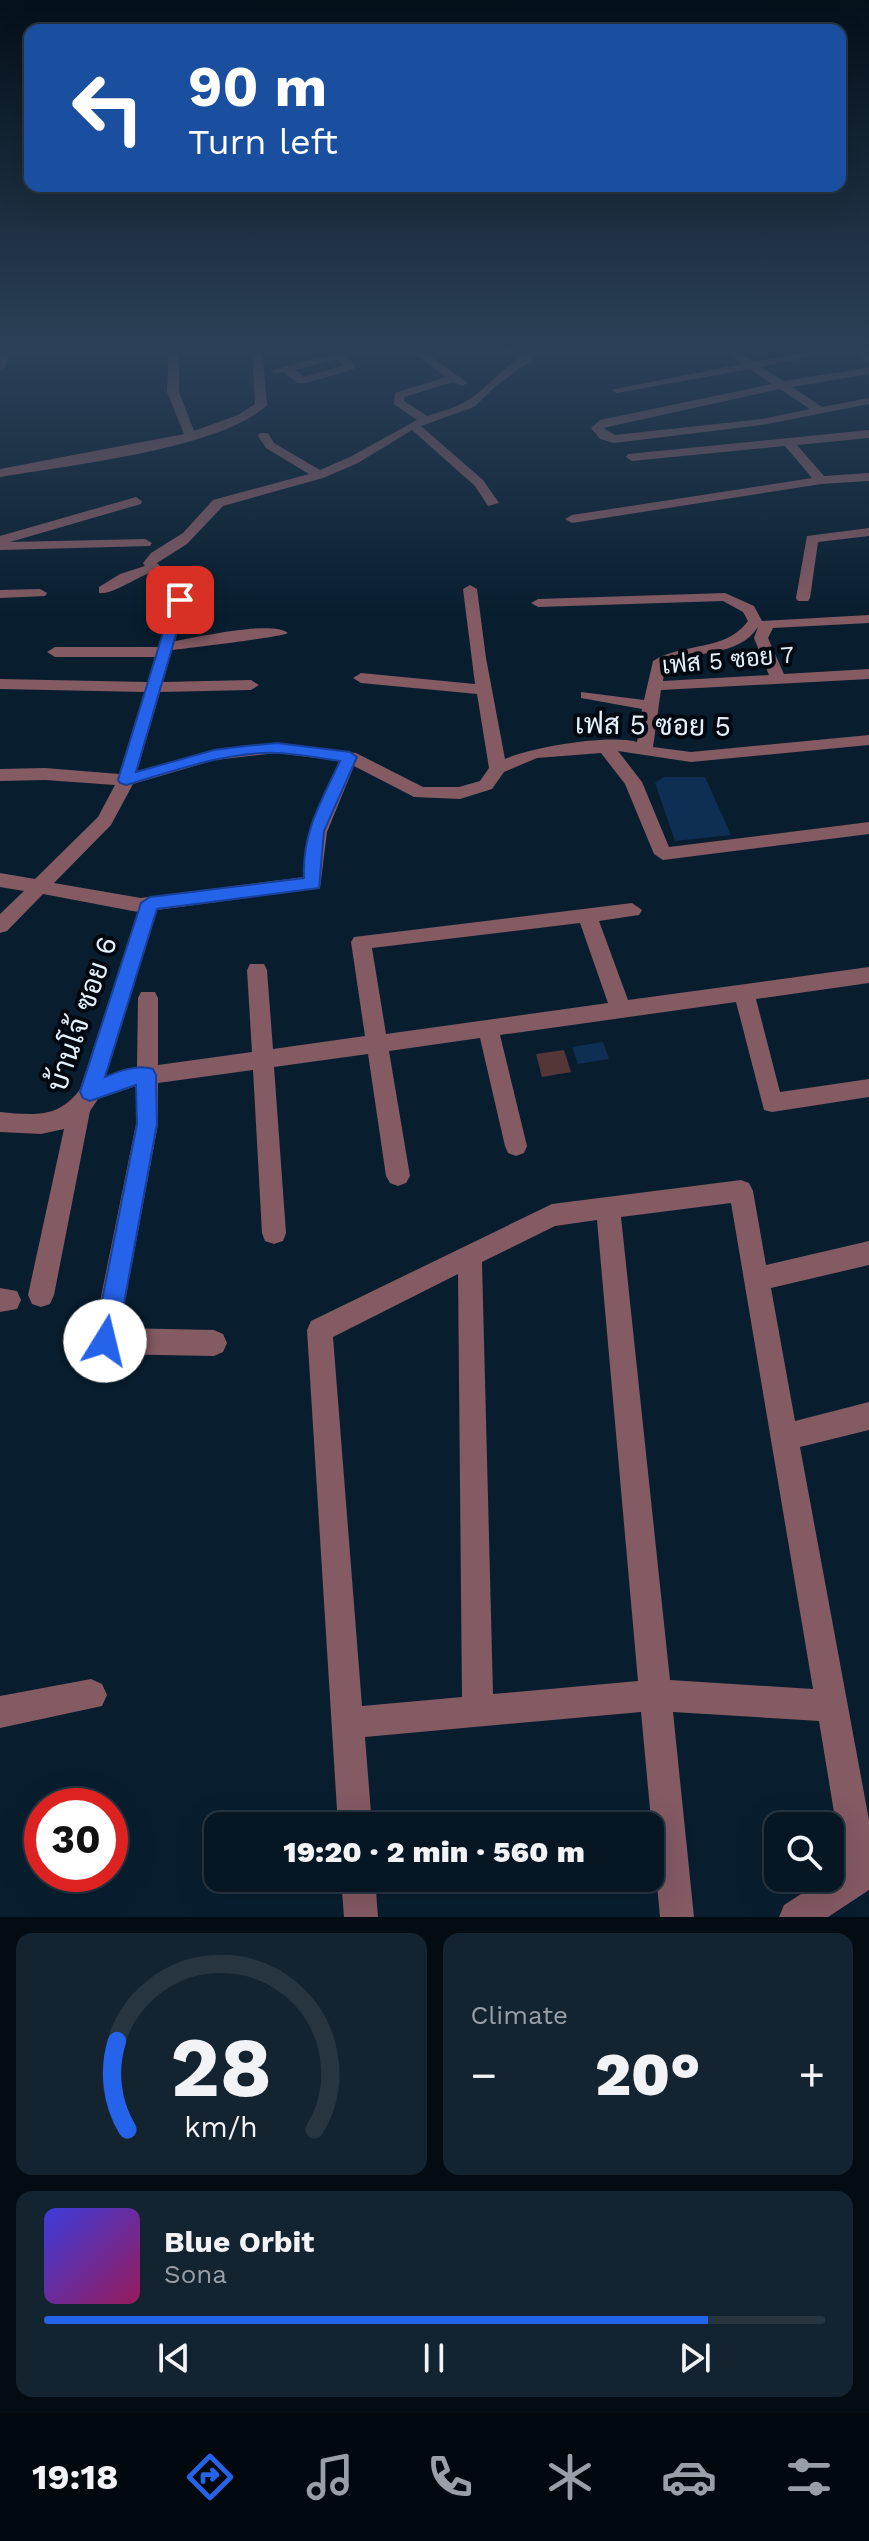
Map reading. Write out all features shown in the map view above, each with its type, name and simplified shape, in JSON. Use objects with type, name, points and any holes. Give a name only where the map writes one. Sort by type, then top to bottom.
[{"type":"street","points":[[0,473],[188,438]]},
{"type":"street","points":[[266,438],[270,445],[319,475]]},
{"type":"street","points":[[0,926],[105,821],[126,780],[180,600],[178,593],[152,568],[150,563],[153,557],[178,544],[200,526],[209,509],[218,503],[319,475],[354,460],[391,438]]},
{"type":"street","points":[[435,438],[479,483],[493,503]]},
{"type":"street","points":[[632,457],[807,438]]},
{"type":"street","points":[[786,440],[821,480]]},
{"type":"street","points":[[572,519],[821,480],[869,477]]},
{"type":"street","points":[[0,543],[136,501]]},
{"type":"street","points":[[803,598],[812,539],[869,532]]},
{"type":"street","points":[[0,543],[145,543]]},
{"type":"street","points":[[104,590],[125,577],[152,568]]},
{"type":"street","points":[[470,589],[498,768]]},
{"type":"street","points":[[0,594],[40,593]]},
{"type":"street","points":[[538,603],[725,597],[749,609],[755,621],[741,640],[721,647],[666,657],[658,664],[654,686]]},
{"type":"street","points":[[778,679],[761,638],[767,624],[869,619]]},
{"type":"street","points":[[55,652],[165,650],[239,635],[281,633]]},
{"type":"street","name":"เฟส 5 ซอย 7","points":[[644,751],[654,686],[869,674]]},
{"type":"street","points":[[361,678],[484,690]]},
{"type":"street","points":[[0,684],[251,685]]},
{"type":"street","points":[[587,695],[652,706]]},
{"type":"street","name":"เฟส 5 ซอย 5","points":[[126,780],[214,755],[277,748],[350,757],[420,793],[460,793],[486,785],[498,768],[534,753],[628,745],[644,751],[691,757],[869,740]]},
{"type":"street","points":[[605,746],[633,782],[663,854],[869,828]]},
{"type":"street","points":[[0,880],[44,885],[119,904],[313,883],[311,853],[316,831],[350,757]]},
{"type":"street","points":[[0,775],[45,774],[126,780]]},
{"type":"street","name":"บ้านโจ้ ซอย 6","points":[[0,1122],[57,1123],[85,1102],[150,903]]},
{"type":"street","points":[[398,1176],[361,942],[632,910]]},
{"type":"street","points":[[587,916],[621,1009]]},
{"type":"street","points":[[257,970],[274,1233]]},
{"type":"street","points":[[41,1295],[85,1102],[123,1079],[869,975]]},
{"type":"street","points":[[744,992],[772,1103],[869,1088]]},
{"type":"street","points":[[148,998],[147,1124],[105,1341],[214,1343]]},
{"type":"street","points":[[488,1027],[516,1146]]},
{"type":"street","points":[[354,1812],[320,1330],[552,1215],[741,1191],[862,1875],[796,1917]]},
{"type":"street","points":[[608,1208],[677,1917]]},
{"type":"street","points":[[757,1279],[869,1253]]},
{"type":"street","points":[[470,1255],[478,1709]]},
{"type":"street","points":[[785,1437],[869,1416]]},
{"type":"street","points":[[0,1712],[91,1695]]},
{"type":"street","points":[[347,1723],[657,1695],[832,1706]]},
{"type":"street","points":[[359,1892],[361,1917]]},
{"type":"water","points":[[664,777],[705,777],[731,835],[675,841],[655,783]]},
{"type":"water","points":[[603,1042],[609,1059],[578,1064],[572,1047]]},
{"type":"building","points":[[564,1050],[571,1072],[542,1077],[536,1054]]},
{"type":"route","points":[[105,1341],[147,1124],[146,1075],[123,1079],[90,1092],[144,916],[150,903],[313,883],[311,853],[316,831],[350,757],[277,748],[245,750],[214,755],[126,780],[180,600]]}]
